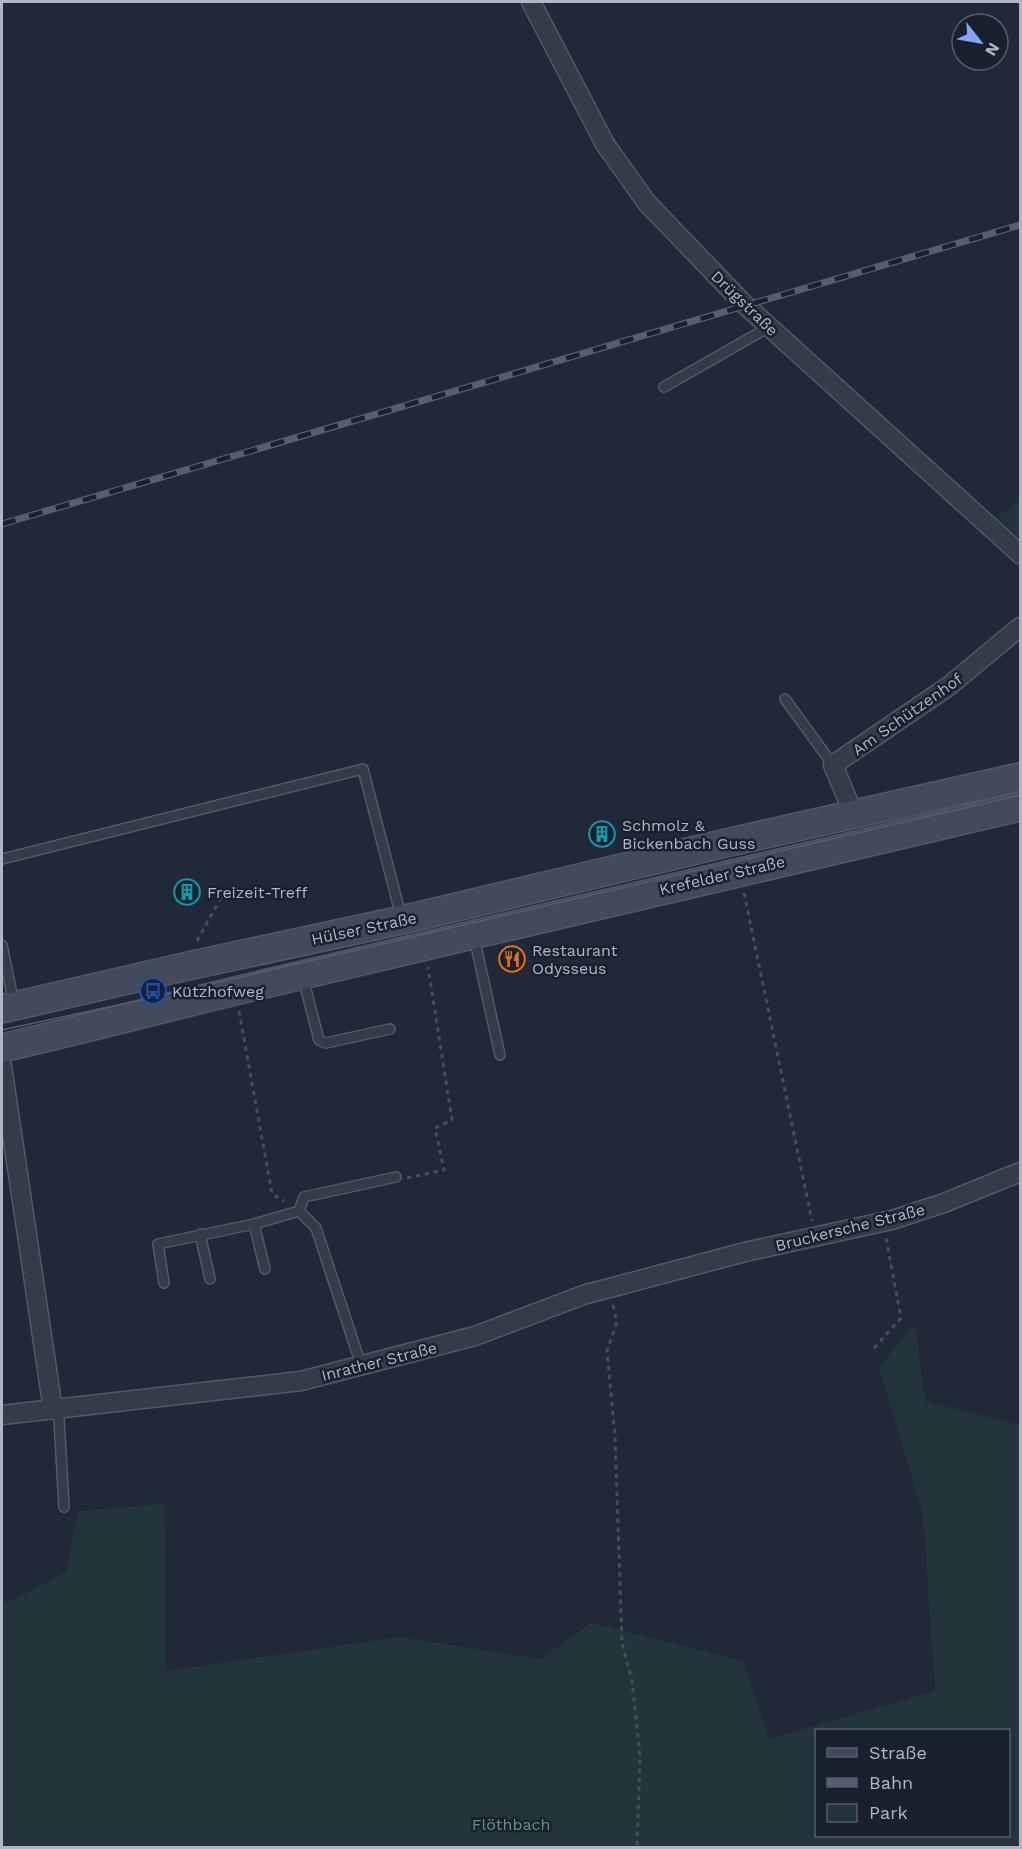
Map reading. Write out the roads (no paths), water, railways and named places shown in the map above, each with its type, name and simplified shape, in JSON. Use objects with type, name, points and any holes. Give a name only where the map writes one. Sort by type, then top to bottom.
[{"type":"street","name":"Drügstraße","points":[[531,2],[605,144],[647,203],[745,305],[1020,554]]},
{"type":"street","name":"Am Schützenhof","points":[[854,815],[833,765],[949,686],[1020,627]]},
{"type":"street","name":"Krefelder Straße","points":[[726,843],[1020,777]]},
{"type":"street","name":"Krefelder Straße","points":[[425,946],[1020,807]]},
{"type":"street","name":"Hülser Straße","points":[[8,1007],[402,920],[726,843]]},
{"type":"street","name":"Hülser Straße","points":[[2,1048],[425,946]]},
{"type":"street","points":[[2,1066],[53,1410]]},
{"type":"street","name":"Bruckersche Straße","points":[[745,1251],[882,1221],[944,1203],[1020,1172]]},
{"type":"street","name":"Inrather Straße","points":[[2,1415],[301,1381],[475,1336],[586,1294],[745,1251]]},
{"type":"lane","points":[[664,387],[769,327]]},
{"type":"lane","points":[[785,699],[833,765]]},
{"type":"lane","points":[[2,859],[363,769],[402,920]]},
{"type":"lane","points":[[474,934],[500,1055]]},
{"type":"lane","points":[[2,945],[8,1007]]},
{"type":"lane","points":[[302,975],[319,1040],[326,1043],[390,1029]]},
{"type":"lane","points":[[299,1210],[304,1197],[396,1176]]},
{"type":"lane","points":[[164,1283],[158,1244],[254,1224],[299,1210]]},
{"type":"lane","points":[[299,1210],[316,1228],[361,1365]]},
{"type":"lane","points":[[254,1224],[265,1269]]},
{"type":"lane","points":[[200,1234],[210,1279]]},
{"type":"lane","points":[[53,1410],[59,1419],[64,1507]]},
{"type":"tram line","points":[[2,1030],[155,997],[1020,795]]},
{"type":"railway","points":[[2,524],[1020,225]]},
{"type":"place","name":"Schmolz & Bickenbach Guss","points":[[602,834]]},
{"type":"place","name":"Freizeit-Treff","points":[[187,892]]},
{"type":"place","name":"Restaurant Odysseus","points":[[512,959]]},
{"type":"place","name":"Kützhofweg","points":[[153,991]]},
{"type":"park label","name":"Flöthbach","points":[[511,1824]]}]
